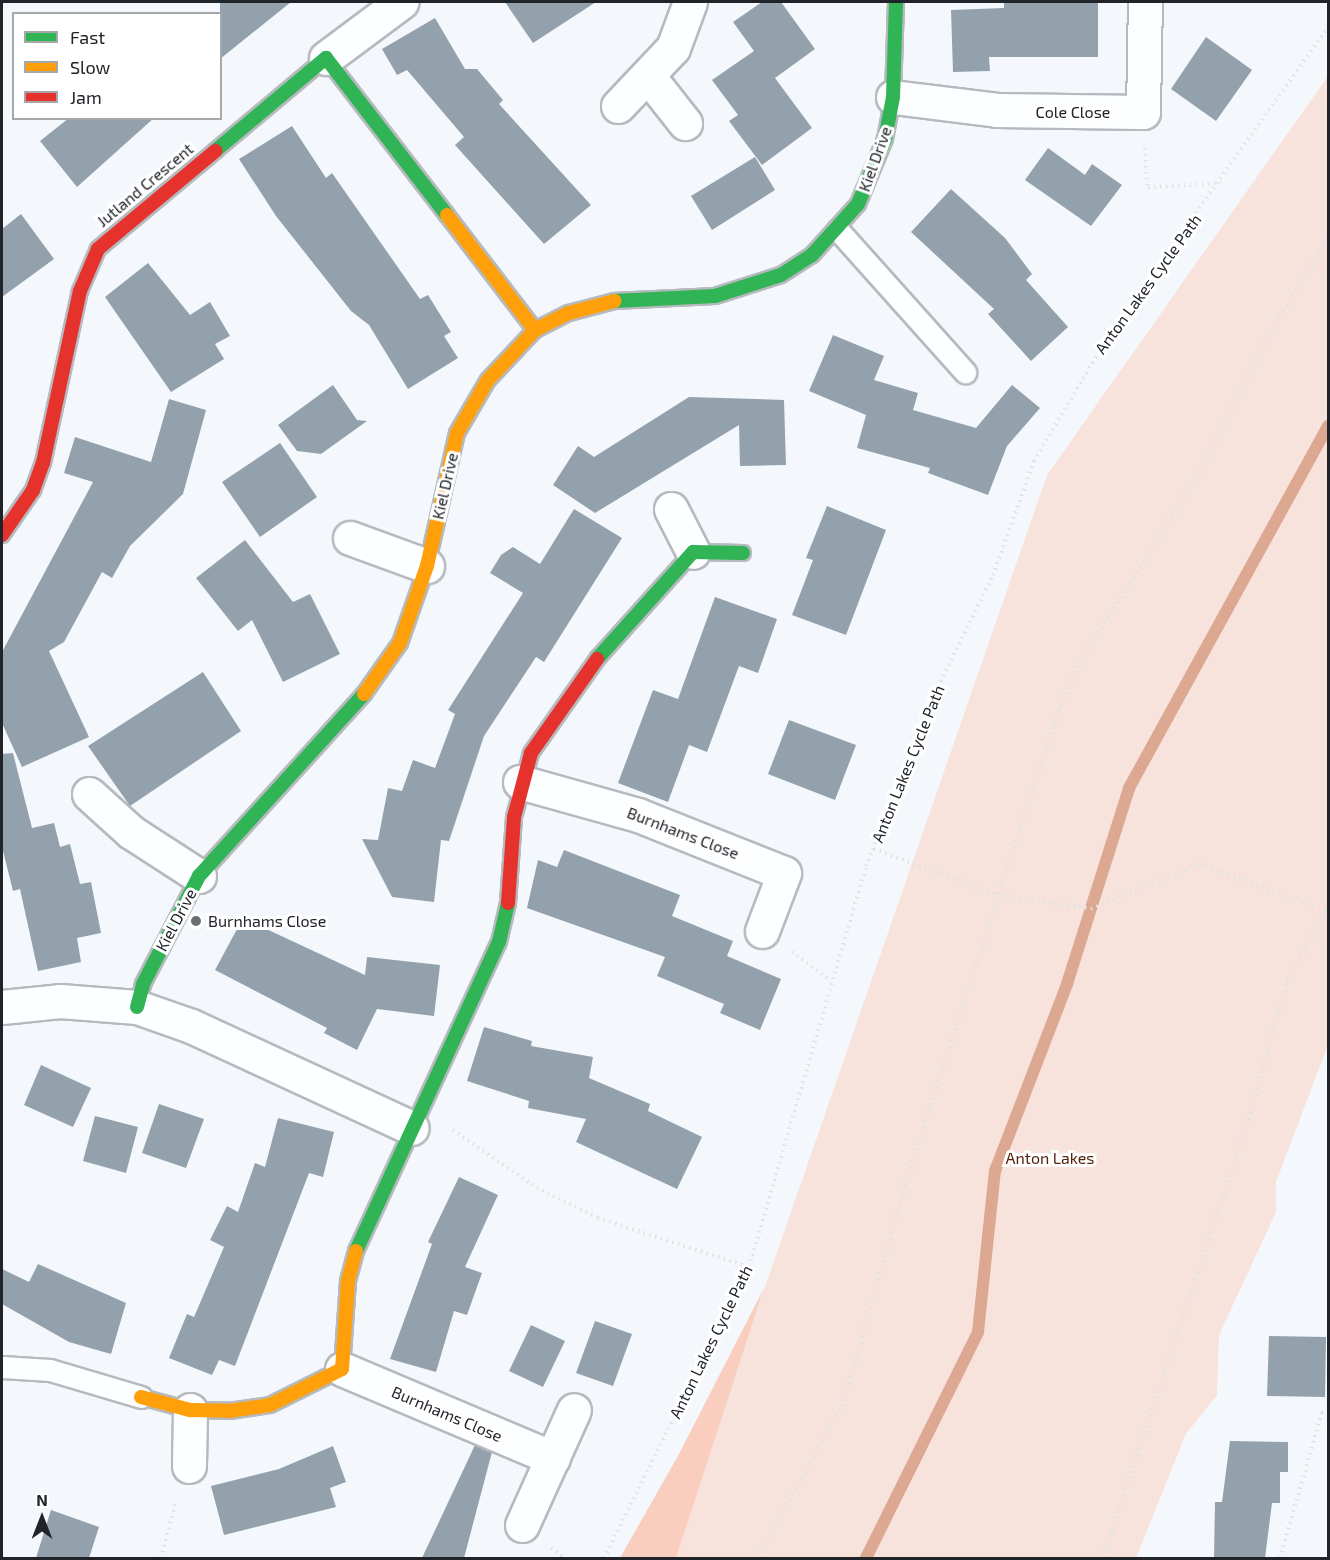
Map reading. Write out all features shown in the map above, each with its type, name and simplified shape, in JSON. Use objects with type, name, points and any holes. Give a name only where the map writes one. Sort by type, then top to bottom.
[{"type":"street","points":[[401,2],[326,58],[535,330]]},
{"type":"street","points":[[618,106],[673,48],[690,2]]},
{"type":"street","name":"Kiel Drive","points":[[137,1007],[143,984],[199,876],[381,673],[414,611],[427,566],[457,433],[470,405],[535,330],[603,303],[715,296],[747,288],[781,275],[838,230],[873,175],[894,97],[896,2]]},
{"type":"street","points":[[1143,112],[1145,2]]},
{"type":"street","name":"Jutland Crescent","points":[[2,535],[33,490],[43,463],[80,291],[98,249],[326,58]]},
{"type":"street","points":[[648,76],[685,123]]},
{"type":"street","name":"Cole Close","points":[[894,97],[1007,110],[1143,112]]},
{"type":"street","points":[[671,509],[693,552]]},
{"type":"street","points":[[350,538],[427,566]]},
{"type":"street","points":[[693,552],[743,553]]},
{"type":"street","points":[[141,1397],[190,1410],[270,1405],[342,1370],[348,1281],[358,1244],[499,942],[520,782],[555,713],[693,552]]},
{"type":"street","name":"Burnhams Close","points":[[520,782],[638,815],[784,873],[762,931]]},
{"type":"street","points":[[89,794],[131,832],[199,876]]},
{"type":"street","points":[[2,1007],[60,1001],[137,1007],[224,1040],[415,1120]]},
{"type":"street","name":"Burnhams Close","points":[[342,1370],[553,1458]]},
{"type":"street","points":[[189,1466],[190,1410]]},
{"type":"street","points":[[522,1525],[574,1410]]},
{"type":"lane","points":[[838,230],[965,372]]},
{"type":"lane","points":[[2,1367],[50,1370],[141,1397]]},
{"type":"path","name":"Anton Lakes Cycle Path","points":[[604,1558],[749,1268],[830,980],[873,849],[938,687],[993,575],[1034,461],[1112,330],[1221,183],[1329,27]]},
{"type":"path","points":[[1143,112],[1148,186],[1221,183]]},
{"type":"path","points":[[758,1558],[844,1401],[905,1185],[996,894],[1079,664],[1196,478],[1280,316],[1329,238]]},
{"type":"path","points":[[873,849],[996,894],[1091,909],[1200,864],[1328,909],[1288,978],[1251,1113],[1103,1558]]},
{"type":"path","points":[[762,931],[830,980]]},
{"type":"path","points":[[415,1120],[537,1188],[598,1218],[749,1268]]},
{"type":"path","points":[[1281,1558],[1322,1412],[1329,1409]]},
{"type":"path","points":[[161,1558],[189,1466]]},
{"type":"green space","name":"Anton Lakes","points":[[1328,76],[1328,1045],[1276,1182],[1276,1212],[1219,1335],[1217,1395],[1186,1434],[1136,1558],[620,1558],[750,1330],[1047,475]]},
{"type":"shaded area","points":[[764,1288],[676,1558],[620,1558],[678,1456]]},
{"type":"building","points":[[220,2],[291,2],[222,57],[222,12],[220,12]]},
{"type":"building","points":[[505,2],[596,2],[533,43]]},
{"type":"building","points":[[762,2],[781,2],[815,49],[775,78],[812,128],[762,165],[729,121],[738,115],[712,80],[754,51],[733,22]]},
{"type":"building","points":[[1004,2],[1098,2],[1098,57],[989,57],[990,71],[953,72],[951,10],[1004,8]]},
{"type":"building","points":[[435,18],[465,69],[477,69],[503,100],[499,104],[591,205],[544,244],[455,145],[464,137],[407,70],[397,75],[382,49]]},
{"type":"building","points":[[1206,37],[1252,70],[1216,121],[1171,89]]},
{"type":"building","points":[[66,120],[152,120],[77,187],[40,141]]},
{"type":"building","points":[[292,126],[326,178],[332,173],[420,299],[428,295],[451,332],[444,336],[458,358],[408,389],[369,325],[351,311],[276,216],[239,159]]},
{"type":"building","points":[[1048,148],[1085,175],[1092,164],[1122,185],[1091,226],[1025,180]]},
{"type":"building","points":[[755,157],[775,190],[712,230],[691,196]]},
{"type":"building","points":[[951,189],[1005,238],[1032,274],[1026,280],[1068,327],[1031,361],[988,314],[994,309],[911,232]]},
{"type":"building","points":[[21,214],[54,259],[2,297],[2,229]]},
{"type":"building","points":[[148,263],[190,315],[210,302],[230,336],[215,344],[224,359],[171,392],[105,297]]},
{"type":"building","points":[[833,335],[884,356],[874,380],[918,393],[913,410],[976,428],[1012,385],[1040,408],[1007,446],[988,495],[928,473],[930,468],[857,448],[866,415],[809,391]]},
{"type":"building","points":[[333,385],[357,420],[367,421],[321,454],[297,451],[278,425]]},
{"type":"building","points":[[689,397],[784,400],[786,465],[740,466],[739,425],[595,513],[553,485],[578,446],[594,457]]},
{"type":"building","points":[[169,399],[206,410],[183,494],[130,546],[112,578],[102,572],[64,642],[49,651],[89,737],[22,767],[2,723],[2,652],[93,482],[64,473],[75,437],[151,462]]},
{"type":"building","points":[[280,443],[317,497],[260,537],[222,482]]},
{"type":"building","points":[[827,506],[886,530],[846,635],[792,615],[813,560],[806,558]]},
{"type":"building","points":[[574,509],[622,538],[544,662],[536,657],[484,736],[449,841],[441,840],[434,902],[392,897],[362,839],[378,840],[388,788],[402,791],[413,760],[435,768],[455,714],[448,710],[523,593],[490,573],[501,555],[513,547],[540,564]]},
{"type":"building","points":[[245,540],[293,602],[310,594],[340,654],[283,682],[252,620],[238,631],[196,578]]},
{"type":"building","points":[[715,597],[777,619],[758,673],[739,666],[707,752],[689,745],[668,802],[618,783],[653,690],[678,699]]},
{"type":"building","points":[[203,672],[241,731],[130,806],[88,746]]},
{"type":"building","points":[[789,720],[856,745],[835,800],[768,774]]},
{"type":"building","points":[[13,753],[32,828],[54,823],[60,847],[70,844],[80,884],[91,882],[101,933],[77,938],[81,962],[38,971],[20,889],[13,891],[2,847],[2,754]]},
{"type":"building","points":[[564,850],[680,895],[672,916],[733,941],[727,956],[781,979],[760,1030],[720,1013],[724,1004],[657,976],[665,957],[527,908],[538,860],[557,867]]},
{"type":"building","points":[[243,918],[365,975],[367,957],[440,965],[434,1016],[377,1009],[357,1050],[324,1033],[327,1028],[215,970]]},
{"type":"building","points":[[484,1027],[532,1041],[531,1046],[593,1057],[589,1078],[650,1104],[648,1111],[702,1137],[677,1189],[576,1142],[586,1119],[528,1108],[529,1101],[467,1081]]},
{"type":"building","points":[[41,1065],[91,1088],[73,1127],[24,1105]]},
{"type":"building","points":[[159,1104],[204,1119],[186,1168],[142,1153]]},
{"type":"building","points":[[95,1116],[138,1127],[126,1173],[83,1161]]},
{"type":"building","points":[[278,1118],[334,1132],[323,1177],[309,1173],[235,1366],[219,1360],[212,1375],[169,1358],[187,1314],[194,1317],[224,1247],[210,1240],[227,1206],[238,1212],[255,1163],[265,1167]]},
{"type":"building","points":[[459,1177],[498,1195],[465,1267],[482,1273],[467,1315],[454,1311],[436,1372],[390,1359],[432,1244],[428,1242]]},
{"type":"building","points":[[38,1264],[126,1303],[111,1354],[69,1342],[2,1304],[2,1269],[29,1282]]},
{"type":"building","points":[[595,1321],[632,1334],[613,1386],[576,1373]]},
{"type":"building","points":[[531,1325],[565,1341],[543,1387],[509,1371]]},
{"type":"building","points":[[1269,1336],[1326,1337],[1325,1397],[1267,1396]]},
{"type":"building","points":[[1230,1441],[1288,1442],[1288,1472],[1280,1472],[1280,1503],[1272,1503],[1265,1558],[1214,1558],[1215,1502],[1222,1502]]},
{"type":"building","points":[[475,1445],[492,1452],[464,1558],[422,1558]]},
{"type":"building","points":[[333,1446],[346,1482],[330,1488],[336,1507],[224,1535],[211,1486],[279,1469]]},
{"type":"building","points":[[51,1510],[99,1527],[89,1558],[36,1558]]},
{"type":"waterway","points":[[866,1558],[978,1332],[995,1171],[1067,984],[1129,788],[1328,426]]},
{"type":"traffic: fast","points":[[614,301],[715,296],[781,275],[812,255],[858,204],[885,139],[893,97],[896,2]]},
{"type":"traffic: fast","points":[[215,151],[326,58],[447,215]]},
{"type":"traffic: fast","points":[[597,659],[693,552],[743,553]]},
{"type":"traffic: fast","points":[[137,1007],[143,984],[199,876],[364,694]]},
{"type":"traffic: fast","points":[[356,1251],[499,942],[508,903]]},
{"type":"traffic: slow","points":[[447,215],[535,330]]},
{"type":"traffic: slow","points":[[364,694],[400,643],[427,566],[457,433],[488,380],[535,330],[569,313],[614,301]]},
{"type":"traffic: slow","points":[[141,1397],[190,1410],[229,1411],[270,1405],[342,1369],[348,1281],[356,1251]]},
{"type":"traffic: jam","points":[[2,535],[33,490],[43,463],[80,291],[98,249],[215,151]]},
{"type":"traffic: jam","points":[[508,903],[514,817],[531,753],[597,659]]},
{"type":"place","name":"Burnhams Close","points":[[196,921]]}]
